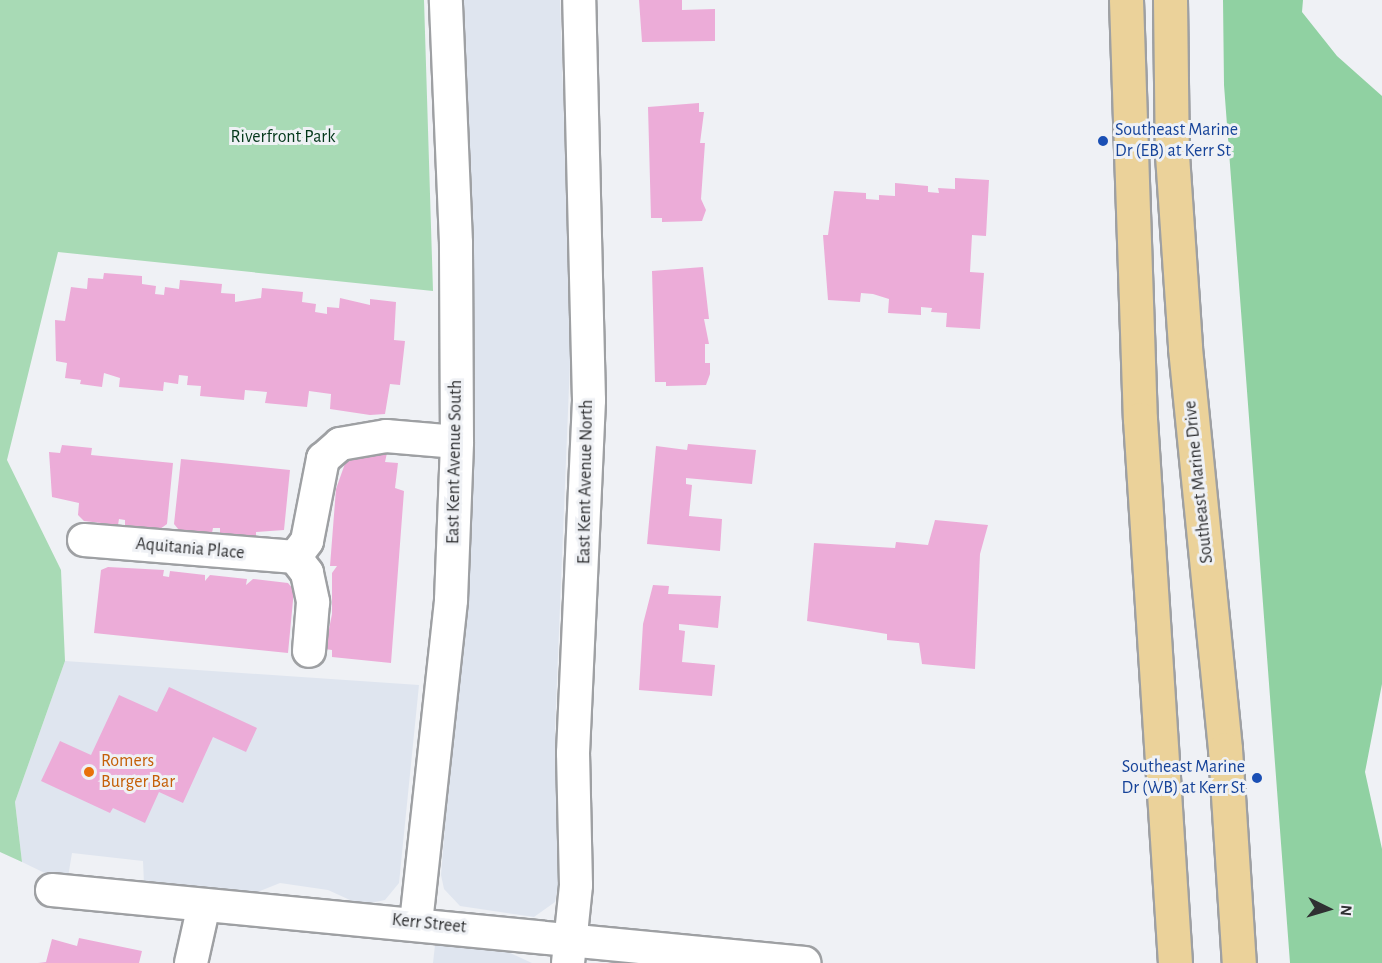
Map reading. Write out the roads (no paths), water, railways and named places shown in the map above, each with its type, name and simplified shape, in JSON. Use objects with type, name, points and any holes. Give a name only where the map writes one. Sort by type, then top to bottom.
[{"type":"main road","points":[[1126,0],[1140,419],[1175,963]]},
{"type":"main road","name":"Southeast Marine Drive","points":[[1170,0],[1172,155],[1185,348],[1225,749],[1239,963]]},
{"type":"street","name":"East Kent Avenue South","points":[[416,923],[451,600],[457,442],[456,243],[446,0]]},
{"type":"street","name":"East Kent Avenue North","points":[[570,951],[576,885],[573,753],[589,400],[579,0]]},
{"type":"street","points":[[309,651],[313,602],[307,573],[295,557],[307,540],[323,459],[340,444],[377,436],[457,442]]},
{"type":"street","name":"Aquitania Place","points":[[84,540],[295,557]]},
{"type":"street","name":"Kerr Street","points":[[52,890],[416,923],[570,951],[804,963]]},
{"type":"street","points":[[191,963],[204,905]]},
{"type":"place","name":"Southeast Marine Dr (EB) at Kerr St","points":[[1103,141]]},
{"type":"place","name":"Romers Burger Bar","points":[[89,772]]},
{"type":"place","name":"Southeast Marine Dr (WB) at Kerr St","points":[[1257,778]]},
{"type":"park label","name":"Riverfront Park","points":[[283,137]]}]
